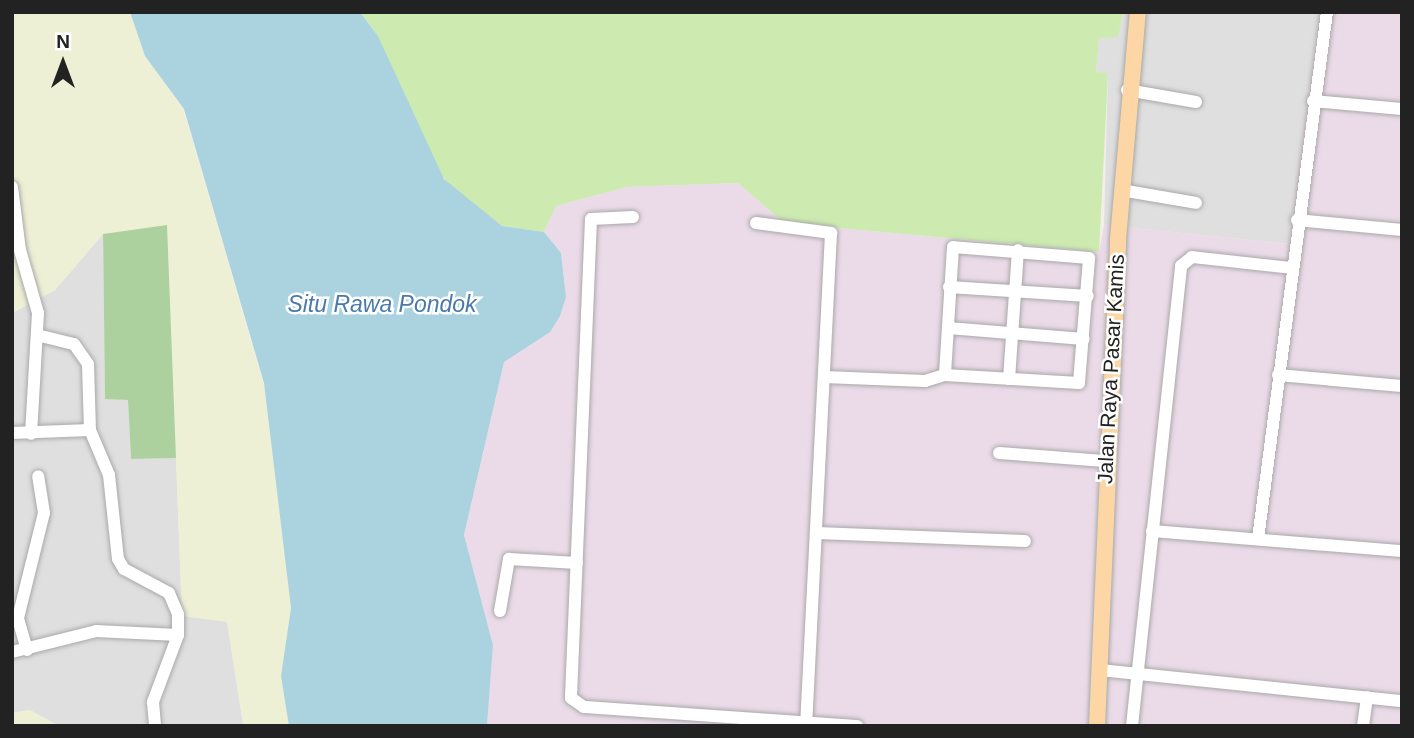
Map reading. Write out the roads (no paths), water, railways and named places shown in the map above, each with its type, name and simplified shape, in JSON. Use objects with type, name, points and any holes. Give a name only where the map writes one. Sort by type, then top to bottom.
[{"type":"main road","name":"Jalan Raya Pasar Kamis","points":[[1097,726],[1105,461],[1126,90],[1138,12]]},
{"type":"street","points":[[1258,538],[1297,220],[1327,12]]},
{"type":"street","points":[[1126,90],[1195,102]]},
{"type":"street","points":[[1313,101],[1402,109]]},
{"type":"street","points":[[12,187],[37,335],[31,434]]},
{"type":"street","points":[[1121,190],[1196,203]]},
{"type":"street","points":[[634,217],[591,219],[576,563],[575,705],[806,719],[857,726]]},
{"type":"street","points":[[1297,220],[1402,230]]},
{"type":"street","points":[[756,223],[831,233],[806,719]]},
{"type":"street","points":[[824,377],[925,382],[945,375],[1079,383],[1089,258],[1018,250],[953,247],[945,375]]},
{"type":"street","points":[[1009,379],[1018,250]]},
{"type":"street","points":[[1132,726],[1184,259],[1291,268]]},
{"type":"street","points":[[949,287],[1088,296]]},
{"type":"street","points":[[948,328],[1084,339]]},
{"type":"street","points":[[37,335],[67,340],[81,350],[92,379],[90,430],[109,475],[118,559],[124,569],[169,593],[178,635],[153,702],[155,726]]},
{"type":"street","points":[[1278,375],[1402,386]]},
{"type":"street","points":[[12,433],[90,430]]},
{"type":"street","points":[[999,453],[1105,461]]},
{"type":"street","points":[[27,650],[18,618],[44,513],[38,476]]},
{"type":"street","points":[[1152,530],[1402,551]]},
{"type":"street","points":[[817,533],[1025,541]]},
{"type":"street","points":[[499,611],[509,559],[576,563]]},
{"type":"street","points":[[12,652],[96,631],[178,635]]},
{"type":"street","points":[[1100,670],[1402,701]]},
{"type":"street","points":[[1363,726],[1367,697]]},
{"type":"water","name":"Situ Rawa Pondok","points":[[130,12],[360,12],[378,36],[444,179],[502,226],[544,232],[561,253],[566,297],[560,316],[550,332],[504,362],[464,535],[493,645],[487,726],[289,726],[281,676],[291,608],[264,383],[184,109],[145,56]]}]
